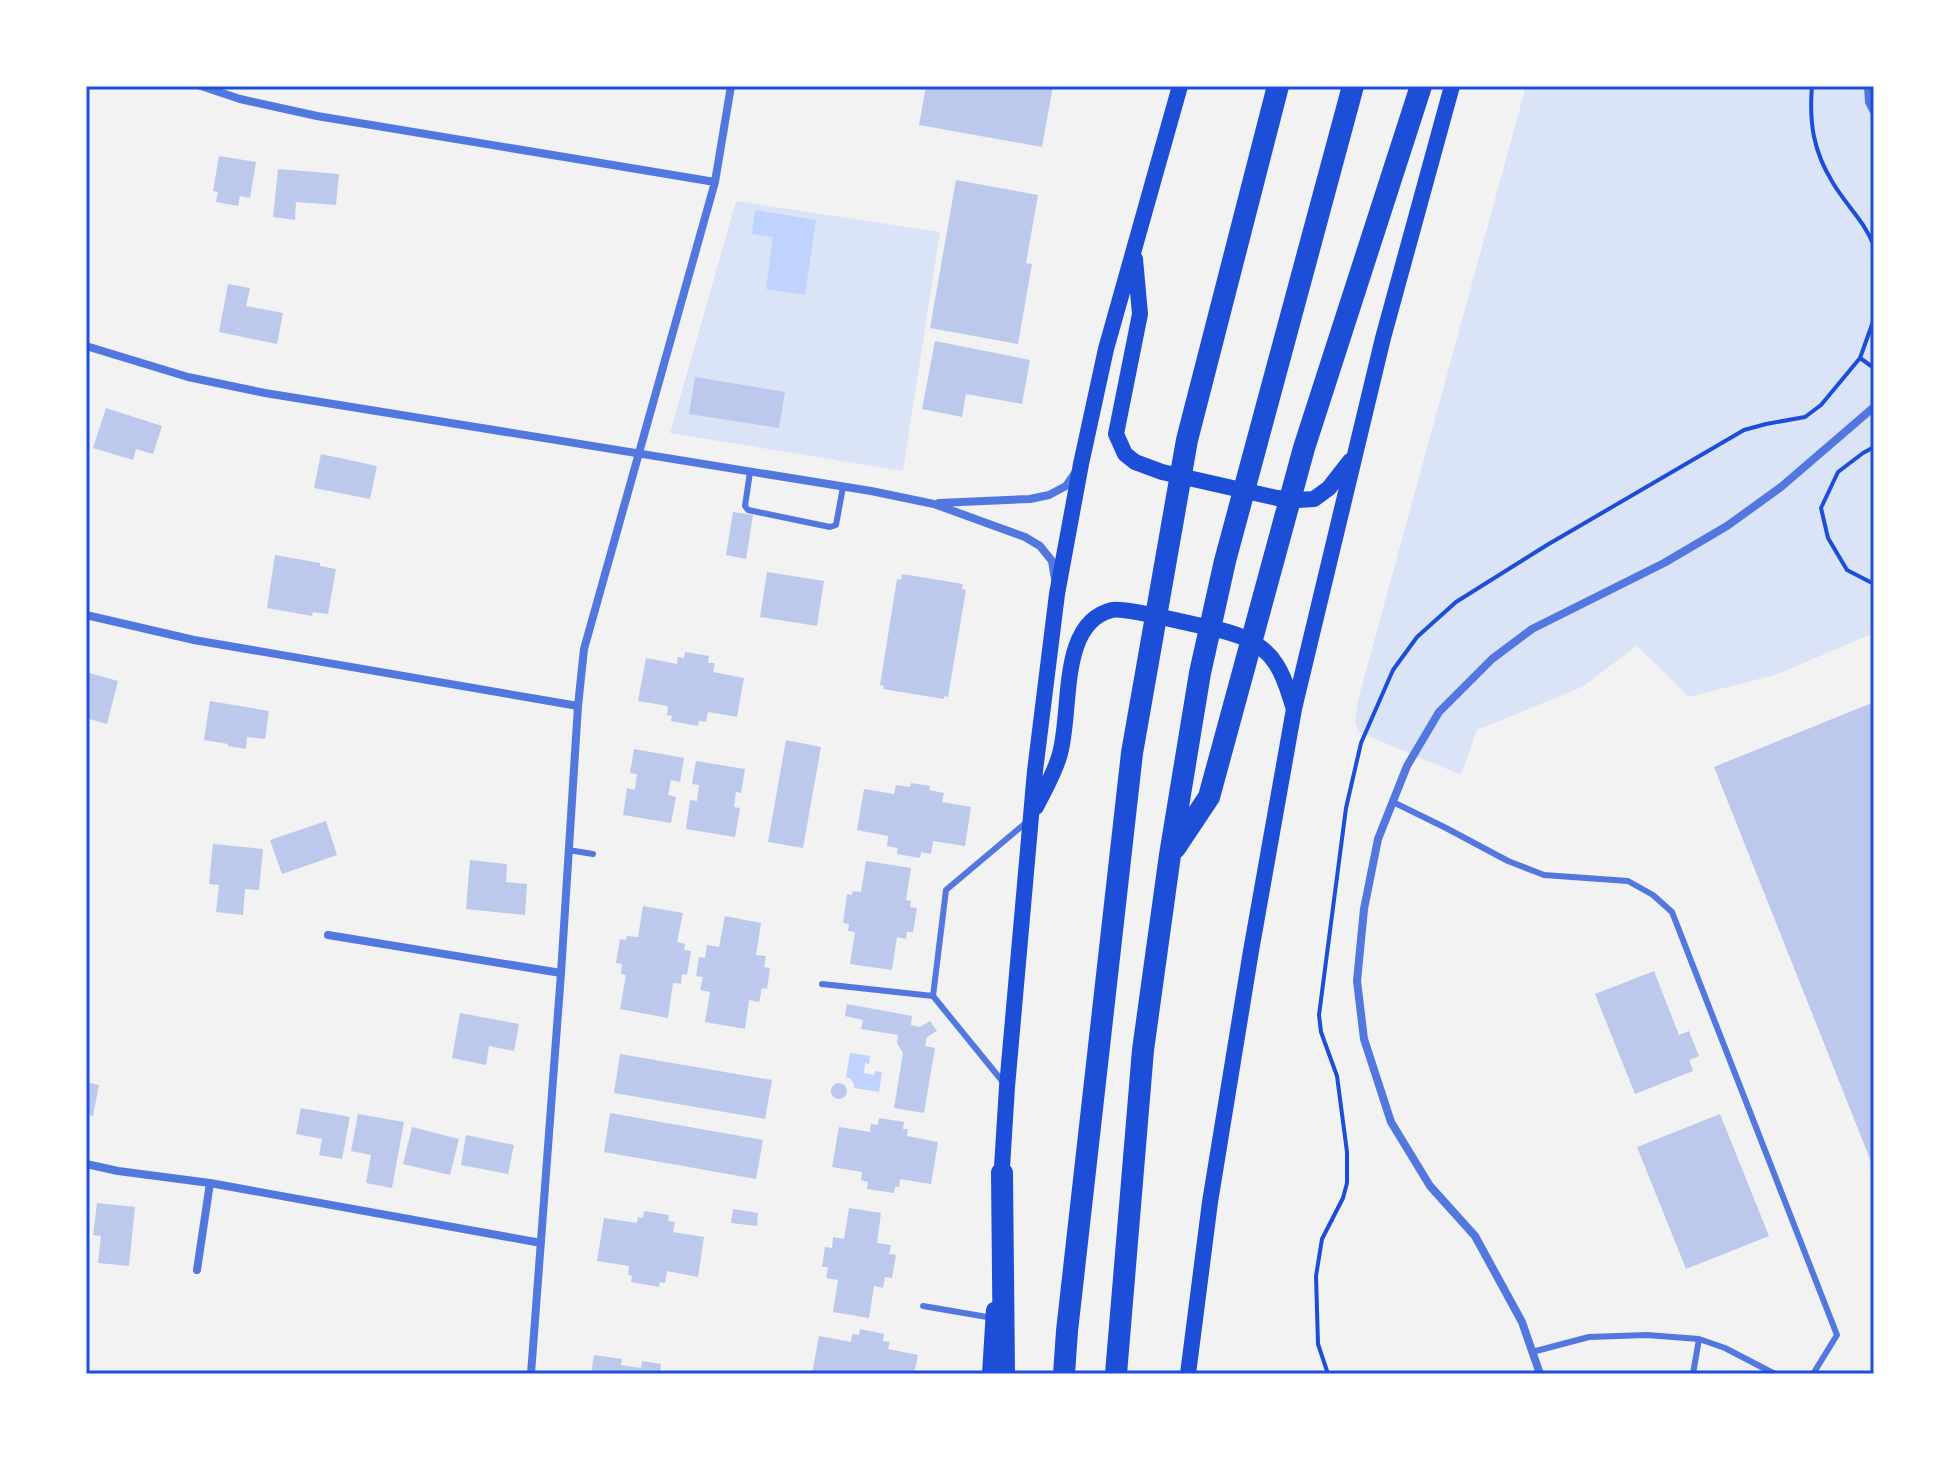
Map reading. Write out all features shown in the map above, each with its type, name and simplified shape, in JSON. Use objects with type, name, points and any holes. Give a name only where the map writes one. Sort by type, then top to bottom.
[{"type":"highway","points":[[1064,1374],[1132,753],[1187,440],[1278,86]]},
{"type":"highway","points":[[1116,1374],[1143,1050],[1170,855],[1200,673],[1225,561],[1353,86]]},
{"type":"highway","points":[[1170,855],[1209,797],[1304,448],[1421,86]]},
{"type":"highway","points":[[1002,1173],[1004,1374]]},
{"type":"main road","points":[[990,1374],[1007,1087],[1030,819],[1057,594],[1106,349],[1180,86]]},
{"type":"main road","points":[[1188,1374],[1210,1202],[1294,709],[1383,338],[1452,86]]},
{"type":"main road","points":[[1134,250],[1140,314],[1116,434],[1125,454],[1135,462],[1177,476],[1298,500],[1314,499],[1329,488],[1354,457]]},
{"type":"main road","points":[[1030,819],[1060,756],[1073,655],[1079,638],[1088,622],[1114,609],[1222,630],[1258,646],[1275,662],[1294,709]]},
{"type":"street","points":[[201,86],[240,99],[317,116],[715,182]]},
{"type":"street","points":[[531,1374],[584,649],[715,182],[731,86]]},
{"type":"street","points":[[1868,86],[1869,102],[1874,112]]},
{"type":"street","points":[[86,346],[188,377],[265,393],[934,504],[1025,537],[1040,546],[1052,561],[1057,594]]},
{"type":"street","points":[[1540,1374],[1522,1322],[1475,1236],[1430,1186],[1391,1122],[1364,1039],[1357,981],[1364,909],[1378,839],[1407,766],[1439,712],[1492,659],[1532,629],[1664,563],[1727,526],[1781,487],[1874,407]]},
{"type":"street","points":[[934,504],[1030,499],[1049,495],[1066,486],[1081,464]]},
{"type":"street","points":[[86,615],[194,640],[578,706]]},
{"type":"street","points":[[328,935],[561,973]]},
{"type":"street","points":[[86,1164],[210,1183],[541,1243]]},
{"type":"street","points":[[197,1270],[210,1183]]},
{"type":"lane","points":[[750,472],[746,509],[830,527],[836,525],[843,487]]},
{"type":"lane","points":[[1393,802],[1508,861],[1544,875],[1628,881],[1653,895],[1672,912],[1837,1335],[1813,1374]]},
{"type":"lane","points":[[933,996],[946,890],[1030,819]]},
{"type":"lane","points":[[568,850],[593,854]]},
{"type":"lane","points":[[822,984],[933,996],[1007,1087]]},
{"type":"lane","points":[[923,1306],[993,1318]]},
{"type":"lane","points":[[1532,1352],[1589,1337],[1647,1335],[1699,1339],[1746,1358],[1775,1374]]},
{"type":"lane","points":[[1693,1374],[1699,1339]]},
{"type":"path","points":[[1812,86],[1811,128],[1818,152],[1832,183],[1860,219],[1874,246]]},
{"type":"path","points":[[1328,1374],[1318,1344],[1316,1276],[1322,1239],[1343,1198],[1347,1183],[1347,1152],[1337,1076],[1321,1032],[1319,1015],[1352,776],[1361,743],[1393,670],[1417,637],[1456,602],[1547,545],[1744,430],[1805,417],[1821,405],[1860,358],[1874,319]]},
{"type":"path","points":[[1860,358],[1874,368]]},
{"type":"path","points":[[1874,447],[1838,472],[1821,508],[1828,538],[1847,570],[1874,584]]},
{"type":"shaded area","points":[[1526,86],[1874,86],[1874,633],[1775,675],[1689,697],[1637,646],[1582,687],[1477,730],[1461,775],[1359,732],[1355,723],[1358,700]]},
{"type":"shaded area","points":[[736,201],[940,232],[903,471],[670,433]]},
{"type":"water","points":[[755,210],[816,220],[805,295],[766,289],[773,237],[752,234]]},
{"type":"water","points":[[850,1053],[870,1056],[864,1073],[874,1075],[875,1071],[882,1072],[879,1092],[854,1088],[850,1078],[846,1078]]},
{"type":"building","points":[[926,86],[1053,86],[1042,147],[919,125]]},
{"type":"building","points":[[219,156],[256,162],[250,198],[240,196],[238,206],[216,202],[218,192],[213,191]]},
{"type":"building","points":[[278,169],[339,174],[336,205],[296,202],[295,220],[273,217]]},
{"type":"building","points":[[956,180],[1038,195],[1026,263],[1032,264],[1018,344],[930,328]]},
{"type":"building","points":[[228,284],[250,288],[246,306],[283,313],[277,344],[219,332]]},
{"type":"building","points":[[935,341],[1030,360],[1022,404],[966,394],[962,417],[922,409]]},
{"type":"building","points":[[695,377],[785,392],[779,428],[689,414]]},
{"type":"building","points":[[106,408],[162,426],[153,454],[136,449],[133,460],[93,448]]},
{"type":"building","points":[[321,454],[377,466],[370,499],[314,488]]},
{"type":"building","points":[[733,512],[753,515],[746,559],[726,555]]},
{"type":"building","points":[[275,555],[336,569],[328,614],[313,612],[312,616],[267,608]]},
{"type":"building","points":[[767,572],[824,581],[817,626],[760,617]]},
{"type":"building","points":[[902,574],[963,584],[962,589],[966,590],[948,697],[944,696],[944,699],[883,689],[884,686],[880,685],[897,579],[901,580]]},
{"type":"building","points":[[685,652],[709,656],[708,663],[715,663],[713,672],[744,678],[737,717],[708,712],[706,722],[699,721],[698,726],[671,721],[672,716],[667,715],[668,706],[638,701],[646,658],[677,664],[678,657],[684,658]]},
{"type":"building","points":[[86,672],[118,681],[107,724],[86,718]]},
{"type":"building","points":[[210,701],[269,711],[265,739],[247,737],[246,749],[204,740]]},
{"type":"building","points":[[1874,702],[1874,1169],[1714,767]]},
{"type":"building","points":[[786,740],[821,747],[803,848],[768,842]]},
{"type":"building","points":[[634,749],[684,758],[680,782],[671,780],[668,795],[676,797],[671,823],[623,815],[627,788],[635,790],[637,774],[630,773]]},
{"type":"building","points":[[696,761],[745,769],[741,793],[736,792],[734,807],[740,808],[735,837],[686,829],[690,800],[697,801],[699,785],[692,784]]},
{"type":"building","points":[[911,783],[930,786],[929,790],[944,793],[942,802],[971,807],[965,846],[933,841],[931,854],[921,852],[920,858],[897,854],[898,848],[887,846],[888,836],[857,830],[864,789],[894,794],[896,785],[910,787]]},
{"type":"building","points":[[326,821],[337,855],[282,874],[270,840]]},
{"type":"building","points":[[213,844],[263,849],[259,890],[245,889],[243,915],[216,912],[219,885],[209,884]]},
{"type":"building","points":[[470,860],[507,864],[506,882],[527,884],[525,915],[466,909]]},
{"type":"building","points":[[866,861],[911,868],[906,900],[911,901],[910,907],[917,908],[913,932],[907,932],[906,939],[897,937],[892,970],[850,964],[855,932],[848,931],[849,924],[843,923],[847,894],[861,892]]},
{"type":"building","points":[[643,906],[683,913],[677,942],[685,944],[684,950],[691,951],[687,975],[682,974],[681,984],[673,983],[668,1018],[620,1009],[626,975],[621,974],[622,964],[616,963],[620,939],[638,937]]},
{"type":"building","points":[[725,916],[761,923],[756,955],[766,956],[764,967],[770,968],[767,989],[762,988],[759,1002],[749,1000],[745,1029],[705,1022],[710,992],[700,990],[703,977],[696,976],[699,957],[705,958],[707,945],[719,947]]},
{"type":"building","points":[[1654,971],[1679,1035],[1689,1031],[1699,1056],[1689,1060],[1693,1071],[1635,1094],[1595,994]]},
{"type":"building","points":[[847,1004],[912,1016],[911,1025],[920,1027],[930,1021],[937,1031],[927,1037],[925,1046],[935,1048],[924,1113],[894,1108],[903,1053],[897,1043],[898,1035],[861,1029],[863,1020],[845,1016]]},
{"type":"building","points":[[460,1013],[519,1024],[514,1051],[489,1046],[486,1065],[452,1058]]},
{"type":"building","points":[[620,1054],[772,1080],[765,1119],[614,1093]]},
{"type":"building","points":[[86,1082],[99,1085],[93,1116],[86,1114]]},
{"type":"building","points":[[839,1083],[845,1085],[845,1097],[839,1099],[833,1097],[831,1091],[833,1085]]},
{"type":"building","points":[[301,1108],[350,1117],[342,1159],[319,1155],[322,1139],[296,1134]]},
{"type":"building","points":[[610,1113],[763,1140],[756,1179],[604,1152]]},
{"type":"building","points":[[358,1114],[404,1122],[392,1188],[366,1183],[371,1155],[351,1151]]},
{"type":"building","points":[[1720,1114],[1769,1236],[1686,1269],[1637,1147]]},
{"type":"building","points":[[879,1118],[904,1122],[903,1129],[908,1129],[907,1136],[938,1142],[931,1184],[900,1179],[894,1193],[867,1189],[868,1182],[861,1180],[862,1172],[832,1167],[839,1127],[870,1132],[871,1124],[878,1125]]},
{"type":"building","points":[[412,1127],[459,1139],[450,1175],[403,1164]]},
{"type":"building","points":[[466,1135],[514,1145],[508,1174],[461,1165]]},
{"type":"building","points":[[97,1203],[135,1207],[129,1266],[98,1263],[101,1236],[93,1235]]},
{"type":"building","points":[[849,1208],[881,1213],[877,1243],[891,1245],[889,1254],[896,1255],[892,1278],[885,1277],[883,1288],[874,1286],[869,1318],[833,1312],[838,1280],[826,1278],[828,1267],[822,1267],[825,1247],[832,1248],[833,1237],[844,1239]]},
{"type":"building","points":[[733,1209],[758,1213],[757,1226],[731,1223]]},
{"type":"building","points":[[644,1211],[669,1215],[668,1221],[675,1222],[673,1232],[704,1237],[698,1277],[667,1271],[665,1283],[660,1282],[659,1287],[631,1282],[629,1266],[597,1261],[604,1218],[637,1223],[638,1217],[643,1218]]},
{"type":"building","points":[[860,1329],[884,1334],[883,1341],[890,1342],[888,1349],[918,1355],[914,1374],[812,1374],[819,1336],[851,1342],[852,1334],[859,1335]]},
{"type":"building","points":[[594,1355],[622,1359],[621,1365],[641,1368],[642,1361],[661,1364],[660,1374],[591,1374]]}]
